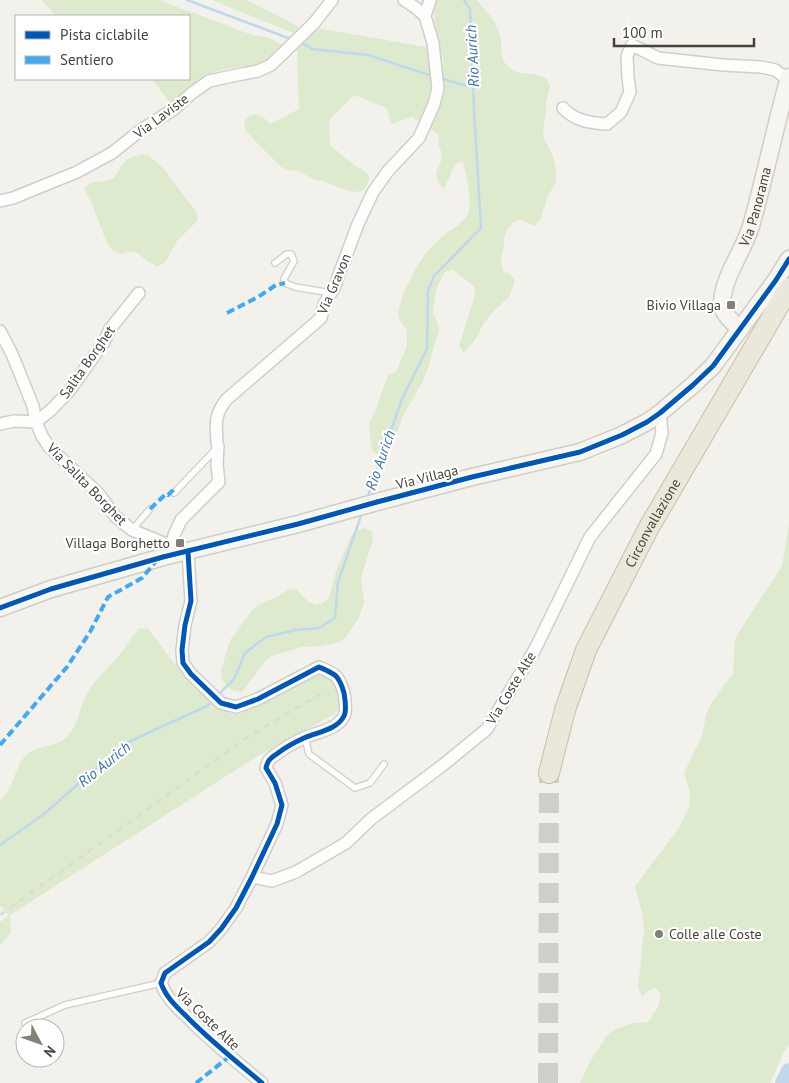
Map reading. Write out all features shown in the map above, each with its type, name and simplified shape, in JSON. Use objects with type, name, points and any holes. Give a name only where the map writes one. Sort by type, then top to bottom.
[{"type":"highway","name":"Circonvallazione","points":[[549,773],[565,710],[586,650],[648,529],[789,288]]},
{"type":"street","name":"Via Laviste","points":[[0,201],[13,198],[77,172],[112,153],[210,81],[258,71],[271,65],[314,23],[332,0]]},
{"type":"street","points":[[404,0],[425,16],[430,0]]},
{"type":"street","name":"Via Gravon","points":[[167,551],[181,520],[219,482],[216,420],[220,408],[227,399],[321,318],[324,304],[334,288],[358,224],[373,192],[388,171],[418,138],[434,104],[438,89],[433,43],[425,16]]},
{"type":"street","points":[[563,108],[570,115],[591,123],[607,124],[621,112],[630,92],[627,56],[632,45],[658,58],[761,67],[775,70],[789,79]]},
{"type":"street","name":"Via Panorama","points":[[740,328],[733,323],[723,310],[721,302],[728,276],[750,228],[789,79]]},
{"type":"street","name":"Via Villaga","points":[[0,608],[51,589],[167,551],[188,552],[298,524],[463,480],[580,452],[622,435],[660,413],[712,366],[776,280],[789,259]]},
{"type":"street","name":"Salita Borghet","points":[[36,422],[51,410],[70,390],[104,342],[110,329],[139,293]]},
{"type":"street","name":"Via Salita Borghet","points":[[0,331],[16,363],[33,406],[36,422],[49,447],[98,492],[115,516],[132,530],[167,551]]},
{"type":"street","name":"Via Coste Alte","points":[[262,1083],[203,1033],[174,1004],[164,992],[161,983],[165,973],[209,942],[222,929],[236,908],[252,877],[272,881],[296,872],[346,843],[371,819],[487,729],[535,649],[590,537],[656,454],[662,433],[660,413]]},
{"type":"street","points":[[0,424],[14,421],[36,422]]},
{"type":"street","points":[[188,552],[191,601],[185,625],[182,657],[183,663],[191,674],[209,693],[221,703],[236,707],[258,699],[319,667],[332,672],[339,678],[345,698],[345,714],[334,726],[285,748],[268,761],[266,768],[275,783],[282,805],[277,824],[252,877]]},
{"type":"lane","points":[[275,263],[287,254],[291,254],[294,261],[284,279],[285,283],[295,287],[331,293]]},
{"type":"lane","points":[[174,493],[218,446]]},
{"type":"lane","points":[[132,530],[150,509]]},
{"type":"lane","points":[[305,738],[309,754],[355,788],[370,783],[384,764]]},
{"type":"lane","points":[[36,1018],[65,1005],[161,983]]},
{"type":"green space","points":[[41,0],[159,0],[252,35],[271,38],[278,43],[292,46],[262,63],[222,70],[205,77],[190,88],[172,106],[153,80],[190,80],[190,15],[55,15]]},
{"type":"green space","points":[[212,0],[247,0],[299,27],[293,33]]},
{"type":"green space","points":[[434,0],[476,0],[489,15],[499,32],[504,62],[518,72],[534,74],[547,79],[550,87],[543,131],[544,139],[552,154],[555,165],[556,182],[548,196],[540,220],[534,226],[519,219],[512,223],[507,230],[504,238],[501,263],[503,271],[510,274],[515,281],[509,297],[491,314],[475,340],[464,353],[459,346],[475,295],[474,286],[453,270],[445,272],[437,287],[434,303],[433,314],[439,330],[429,365],[422,383],[404,414],[389,453],[381,456],[373,452],[369,424],[388,375],[396,372],[407,346],[407,330],[399,317],[400,304],[411,277],[423,257],[442,237],[463,221],[468,214],[470,202],[463,161],[455,164],[444,189],[436,175],[442,159],[438,143],[439,135],[412,117],[391,124],[387,108],[354,95],[329,120],[330,145],[369,176],[368,184],[363,191],[355,192],[315,180],[298,171],[281,167],[246,131],[244,122],[249,116],[257,114],[270,124],[299,109],[297,48],[316,28],[426,47],[444,66],[436,25]]},
{"type":"green space","points":[[142,154],[148,155],[163,168],[197,213],[197,221],[177,241],[164,263],[157,266],[136,252],[120,254],[112,250],[107,243],[84,189],[90,183],[114,178],[129,158]]},
{"type":"green space","points":[[789,524],[789,1044],[770,1083],[580,1083],[591,1060],[608,1034],[633,1023],[648,1022],[658,1007],[661,994],[655,988],[647,991],[642,997],[638,987],[644,931],[642,912],[635,886],[679,828],[689,807],[690,793],[684,773],[702,736],[708,709],[733,675],[735,639],[782,566]]},
{"type":"green space","points":[[365,528],[372,532],[373,541],[361,578],[364,603],[358,619],[346,637],[339,642],[322,646],[302,647],[272,656],[266,660],[242,692],[234,691],[227,687],[222,680],[221,671],[228,647],[231,639],[252,610],[289,589],[297,590],[309,602],[317,605],[325,602],[330,595],[336,571],[351,536]]},
{"type":"green space","points":[[139,628],[148,629],[177,667],[211,701],[233,715],[320,673],[336,684],[341,703],[335,714],[256,757],[10,915],[11,932],[0,946],[0,922],[9,915],[0,907],[0,799],[10,787],[19,765],[27,754],[39,748],[57,743],[68,736],[72,731],[84,699],[90,689],[119,656]]},
{"type":"waterway","points":[[187,0],[291,39]]},
{"type":"waterway","name":"Rio Aurich","points":[[367,499],[402,399],[427,349],[428,291],[434,276],[481,228],[470,9],[464,0]]},
{"type":"waterway","points":[[298,42],[312,49],[368,55],[432,76]]},
{"type":"waterway","points":[[440,78],[463,85],[473,85]]},
{"type":"waterway","name":"Rio Aurich","points":[[217,696],[234,679],[245,653],[266,637],[296,630],[319,628],[335,618],[338,582],[362,513]]},
{"type":"waterway","name":"Rio Aurich","points":[[0,845],[44,814],[124,744],[207,706],[214,700]]},
{"type":"waterway","points":[[783,1083],[789,1071]]},
{"type":"tunnel","points":[[548,1083],[549,773]]},
{"type":"railway","points":[[0,915],[248,737],[321,694]]},
{"type":"marked path","points":[[227,313],[276,285],[285,283]]},
{"type":"marked path","points":[[150,509],[166,494],[168,495],[172,491],[174,493]]},
{"type":"marked path","points":[[0,745],[67,667],[90,632],[108,597],[142,578],[157,560]]},
{"type":"marked path","points":[[196,1083],[230,1056]]},
{"type":"cycle path","points":[[0,608],[51,589],[163,557],[298,524],[472,477],[580,452],[622,435],[660,413],[713,366],[776,280],[789,259]]},
{"type":"cycle path","points":[[188,552],[191,601],[185,625],[182,650],[183,663],[191,674],[221,703],[236,707],[258,699],[319,667],[333,674],[338,679],[345,698],[345,714],[341,721],[326,730],[294,743],[269,761],[266,768],[275,783],[282,805],[277,824],[252,877],[236,908],[221,929],[209,942],[165,973],[161,983],[169,998],[181,1011],[262,1083]]},
{"type":"place","name":"Bivio Villaga","points":[[731,305]]},
{"type":"place","name":"Villaga Borghetto","points":[[180,543]]},
{"type":"place","name":"Colle alle Coste","points":[[659,934]]}]
